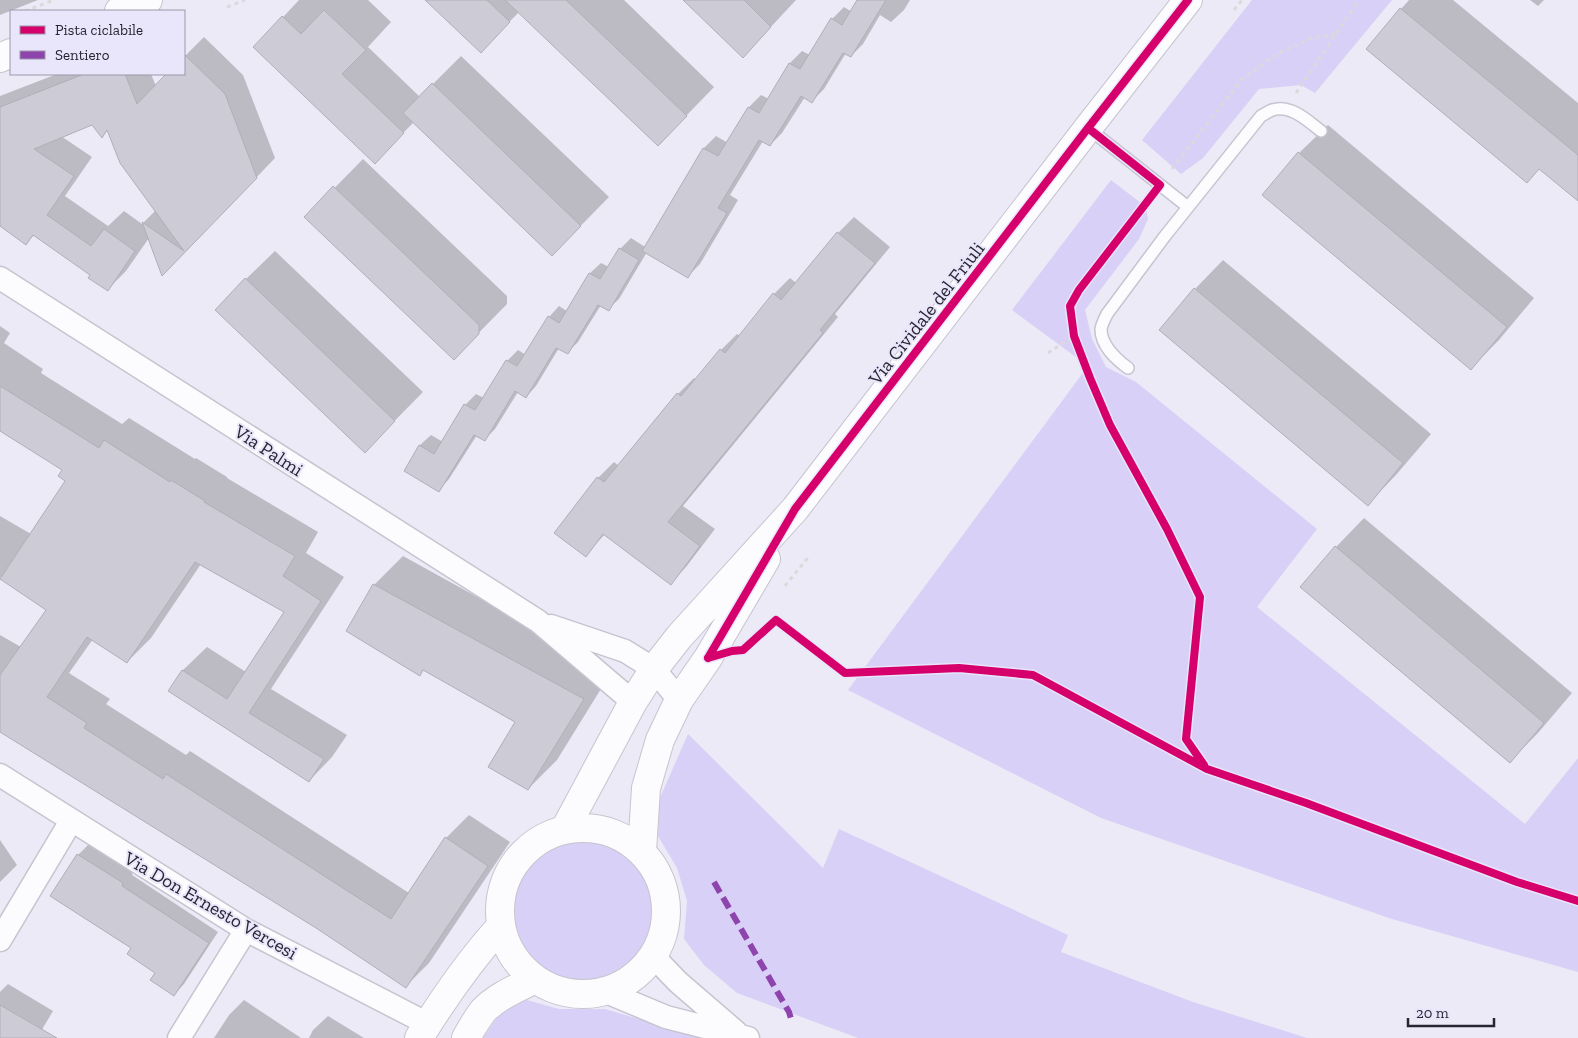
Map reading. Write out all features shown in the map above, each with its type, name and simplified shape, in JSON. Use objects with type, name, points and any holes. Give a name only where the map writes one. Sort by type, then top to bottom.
[{"type":"street","points":[[122,10],[148,0]]},
{"type":"street","name":"Via Cividale del Friuli","points":[[565,830],[633,702],[654,669],[679,637],[795,509],[1188,0]]},
{"type":"street","name":"Via Palmi","points":[[0,278],[538,621],[633,702]]},
{"type":"street","name":"Via Cividale del Friuli","points":[[642,851],[646,788],[660,740],[679,700],[708,658],[795,509]]},
{"type":"street","name":"Via Palmi","points":[[538,621],[626,651],[654,669],[679,700]]},
{"type":"street","name":"Via Don Ernesto Vercesi","points":[[0,775],[246,930],[424,1031]]},
{"type":"street","points":[[0,940],[71,821]]},
{"type":"street","points":[[591,828],[606,830],[621,836],[642,851],[660,876],[666,901],[665,927],[658,947],[647,964],[623,984],[604,991],[583,994],[553,988],[535,979],[527,972],[514,956],[504,938],[501,926],[501,897],[507,877],[518,859],[532,845],[550,834],[565,830],[591,828]]},
{"type":"street","points":[[424,1031],[485,944],[501,926]]},
{"type":"street","points":[[179,1038],[246,930]]},
{"type":"street","points":[[653,956],[678,982],[743,1036]]},
{"type":"street","points":[[466,1038],[483,1011],[490,1005],[507,993],[535,979]]},
{"type":"street","points":[[604,991],[666,1017],[743,1036]]},
{"type":"lane","points":[[1128,368],[1113,356],[1105,343],[1101,329],[1107,314],[1188,208],[1262,116],[1272,110],[1285,109],[1298,113],[1321,131]]},
{"type":"lane","points":[[1088,128],[1188,208]]},
{"type":"path","points":[[28,10],[54,0]]},
{"type":"path","points":[[228,7],[244,0]]},
{"type":"path","points":[[1234,10],[1242,0]]},
{"type":"path","points":[[1285,109],[1358,0]]},
{"type":"path","points":[[749,644],[776,620],[845,673],[959,668],[1034,675],[1207,769],[1186,739],[1200,597],[1167,530],[1110,425],[1074,336],[1070,306],[1079,290],[1242,79],[1277,54],[1309,39],[1335,34]]},
{"type":"path","points":[[1048,354],[1074,336],[1101,329]]},
{"type":"shaded area","points":[[1252,0],[1392,0],[1315,93],[1301,85],[1259,89],[1203,158],[1181,174],[1142,140]]},
{"type":"shaded area","points":[[1111,180],[1146,207],[1148,219],[1139,239],[1085,310],[1092,339],[1106,367],[1136,382],[1317,529],[1257,607],[1525,824],[1578,758],[1578,972],[1392,919],[1101,818],[848,690],[1088,366],[1012,310]]},
{"type":"shaded area","points":[[688,734],[823,868],[839,829],[1068,935],[1061,952],[1193,1002],[1307,1038],[858,1038],[737,993],[704,965],[684,939],[687,901],[677,868],[658,836],[659,800]]},
{"type":"shaded area","points":[[584,841],[598,842],[611,846],[634,861],[649,884],[653,897],[653,925],[649,938],[634,961],[611,976],[598,980],[584,981],[570,980],[557,976],[534,961],[519,938],[515,925],[514,911],[515,897],[519,884],[534,861],[557,846],[570,842]]},
{"type":"shaded area","points":[[527,1000],[559,1009],[605,1009],[698,1038],[483,1038],[500,1013]]},
{"type":"building","points":[[425,0],[487,0],[510,22],[481,53]]},
{"type":"building","points":[[505,0],[566,0],[687,116],[658,146]]},
{"type":"building","points":[[683,0],[744,0],[771,27],[743,58]]},
{"type":"building","points":[[857,0],[886,0],[851,57],[843,53],[812,103],[801,96],[770,146],[759,140],[718,208],[727,213],[688,278],[642,251],[703,148],[718,156],[748,107],[759,113],[789,63],[800,69],[831,18],[842,25]]},
{"type":"building","points":[[1400,8],[1578,155],[1578,201],[1539,169],[1527,183],[1366,49]]},
{"type":"building","points":[[324,10],[366,50],[342,74],[404,133],[375,164],[253,47],[282,16],[301,34]]},
{"type":"building","points":[[185,55],[225,94],[257,178],[162,276],[142,222],[184,251],[120,163],[107,130],[102,138],[92,125],[34,149],[74,176],[47,215],[91,246],[104,229],[135,251],[108,291],[88,278],[90,275],[33,235],[26,245],[0,226],[0,107],[81,75],[125,75],[137,104],[165,75],[185,75]]},
{"type":"building","points":[[432,83],[581,226],[552,256],[403,113]]},
{"type":"building","points":[[1298,152],[1507,327],[1471,370],[1262,195]]},
{"type":"building","points":[[333,186],[479,325],[479,334],[454,360],[304,217]]},
{"type":"building","points":[[837,232],[875,263],[820,330],[823,333],[668,522],[700,546],[671,585],[603,534],[586,557],[554,533],[597,477],[604,482],[677,393],[681,396],[720,349],[725,353],[773,293],[781,300]]},
{"type":"building","points":[[619,248],[639,260],[609,311],[598,305],[568,354],[556,348],[526,398],[515,391],[485,441],[474,435],[439,492],[404,471],[419,445],[434,454],[464,404],[475,410],[506,360],[517,366],[548,316],[559,323],[589,273],[600,279]]},
{"type":"building","points":[[245,278],[395,421],[365,453],[215,310]]},
{"type":"building","points":[[1194,288],[1403,463],[1368,506],[1159,330]]},
{"type":"building","points":[[0,386],[99,448],[104,440],[170,482],[171,480],[204,502],[295,556],[283,576],[321,601],[249,713],[324,759],[309,782],[168,691],[182,670],[227,699],[284,612],[195,562],[127,663],[87,637],[47,697],[87,723],[84,728],[163,779],[166,774],[391,919],[445,837],[488,866],[406,988],[316,928],[0,732],[0,675],[46,610],[0,579],[65,481],[58,476],[62,470],[0,431]]},
{"type":"building","points":[[1335,546],[1544,723],[1510,763],[1300,587]]},
{"type":"building","points":[[373,584],[584,699],[528,790],[488,767],[515,722],[423,670],[420,676],[346,631]]},
{"type":"building","points":[[77,854],[123,883],[122,886],[209,943],[174,996],[150,980],[155,973],[127,954],[131,948],[50,896]]},
{"type":"building","points":[[0,1005],[57,1038],[0,1038]]},
{"type":"marked path","points":[[714,882],[789,1012],[792,1022]]},
{"type":"cycle path","points":[[708,658],[795,509],[1188,0]]},
{"type":"cycle path","points":[[1088,128],[1160,185],[1079,290],[1070,306],[1074,336],[1110,425],[1167,529],[1200,597],[1186,739],[1204,765]]},
{"type":"cycle path","points":[[708,658],[743,650],[776,620],[845,673],[959,668],[1033,675],[1207,769],[1306,803],[1517,882],[1578,901]]}]
